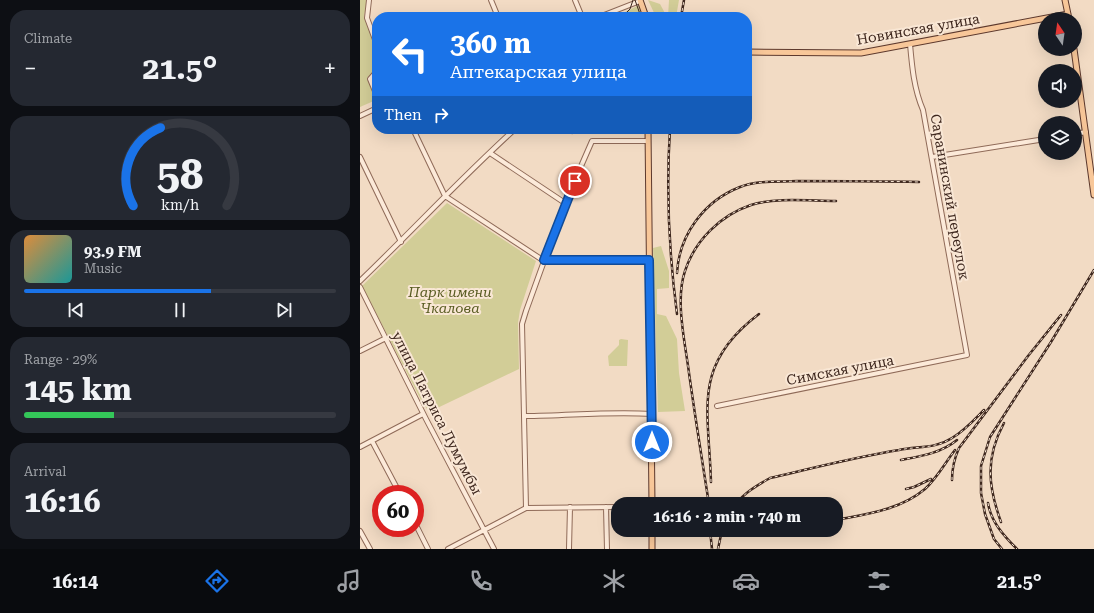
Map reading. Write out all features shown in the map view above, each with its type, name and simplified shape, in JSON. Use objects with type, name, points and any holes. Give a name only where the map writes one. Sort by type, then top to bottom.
[{"type":"main road","points":[[640,0],[644,12]]},
{"type":"main road","points":[[1065,0],[1067,12]]},
{"type":"main road","name":"Новинская улица","points":[[752,52],[861,52],[1038,21]]},
{"type":"main road","points":[[1075,56],[1094,195]]},
{"type":"main road","points":[[648,134],[652,497]]},
{"type":"main road","points":[[652,537],[652,549]]},
{"type":"street","points":[[370,0],[367,18],[372,32]]},
{"type":"street","points":[[491,0],[496,12]]},
{"type":"street","points":[[574,0],[580,12]]},
{"type":"street","points":[[610,12],[640,0]]},
{"type":"street","name":"Саранинский переулок","points":[[910,44],[912,69],[918,97],[923,110],[967,355]]},
{"type":"street","points":[[360,116],[372,110]]},
{"type":"street","points":[[1082,133],[1086,132]]},
{"type":"street","points":[[415,134],[445,196],[544,260],[649,260]]},
{"type":"street","points":[[360,281],[510,134]]},
{"type":"street","points":[[932,157],[1038,140]]},
{"type":"street","points":[[526,508],[522,324],[526,311],[565,203],[592,141],[648,141]]},
{"type":"street","points":[[490,153],[565,203]]},
{"type":"street","points":[[360,157],[401,242]]},
{"type":"street","name":"улица Патриса Лумумбы","points":[[360,287],[423,414],[494,549]]},
{"type":"street","points":[[360,351],[386,338]]},
{"type":"street","name":"Симская улица","points":[[717,406],[967,355]]},
{"type":"street","points":[[360,447],[423,414]]},
{"type":"street","points":[[525,416],[570,414],[652,414]]},
{"type":"street","points":[[372,441],[395,485]]},
{"type":"street","points":[[569,549],[570,507]]},
{"type":"street","points":[[606,507],[607,549]]},
{"type":"street","points":[[448,549],[526,508],[611,507]]},
{"type":"street","points":[[360,531],[370,549]]},
{"type":"street","points":[[422,537],[428,549]]},
{"type":"green space","points":[[360,0],[367,0],[364,17],[372,38],[372,73],[367,78],[372,90],[372,102],[360,107]]},
{"type":"green space","points":[[648,0],[660,4],[664,12],[654,12]]},
{"type":"green space","points":[[669,0],[679,0],[677,12],[668,12]]},
{"type":"green space","points":[[639,5],[641,12],[625,12]]},
{"type":"green space","name":"Парк имени Чкалова","points":[[447,203],[536,261],[520,310],[518,323],[519,369],[431,411],[427,409],[421,400],[362,286]]},
{"type":"green space","points":[[661,246],[669,271],[669,288],[657,289],[657,314],[666,316],[677,339],[679,373],[685,411],[658,412],[653,248]]},
{"type":"green space","points":[[619,340],[628,340],[627,366],[609,366],[608,356],[619,345]]},
{"type":"tram line","points":[[627,12],[630,9],[633,0]]},
{"type":"tram line","points":[[635,0],[639,12]]},
{"type":"railway","points":[[682,12],[684,0]]},
{"type":"railway","points":[[670,134],[668,175],[669,222],[677,314]]},
{"type":"railway","points":[[677,273],[683,246],[688,233],[696,221],[715,201],[740,187],[754,183],[775,181],[919,182]]},
{"type":"railway","points":[[708,497],[683,335],[681,308],[682,282],[689,260],[695,249],[710,230],[729,215],[740,209],[751,205],[782,200],[836,201]]},
{"type":"railway","points":[[1002,549],[994,539],[985,514],[981,493],[981,466],[990,437],[1051,342],[1094,270]]},
{"type":"railway","points":[[711,482],[707,411],[713,371],[723,352],[737,333],[759,314]]},
{"type":"railway","points":[[952,480],[952,471],[959,448],[1028,356],[1061,315]]},
{"type":"railway","points":[[743,497],[756,486],[770,478],[867,456],[926,447],[946,442],[961,432],[984,410]]},
{"type":"railway","points":[[1001,522],[993,496],[990,472],[994,448],[1004,423]]},
{"type":"railway","points":[[901,460],[938,451],[957,440]]},
{"type":"railway","points":[[843,519],[883,510],[905,502],[915,496],[925,489],[933,480],[955,450]]},
{"type":"railway","points":[[906,489],[931,479]]},
{"type":"railway","points":[[988,503],[995,522],[1003,534],[1017,549]]},
{"type":"railway","points":[[711,537],[712,549]]},
{"type":"railway","points":[[718,549],[721,537]]},
{"type":"route","points":[[575,181],[565,203],[544,260],[649,260],[652,442]]}]
